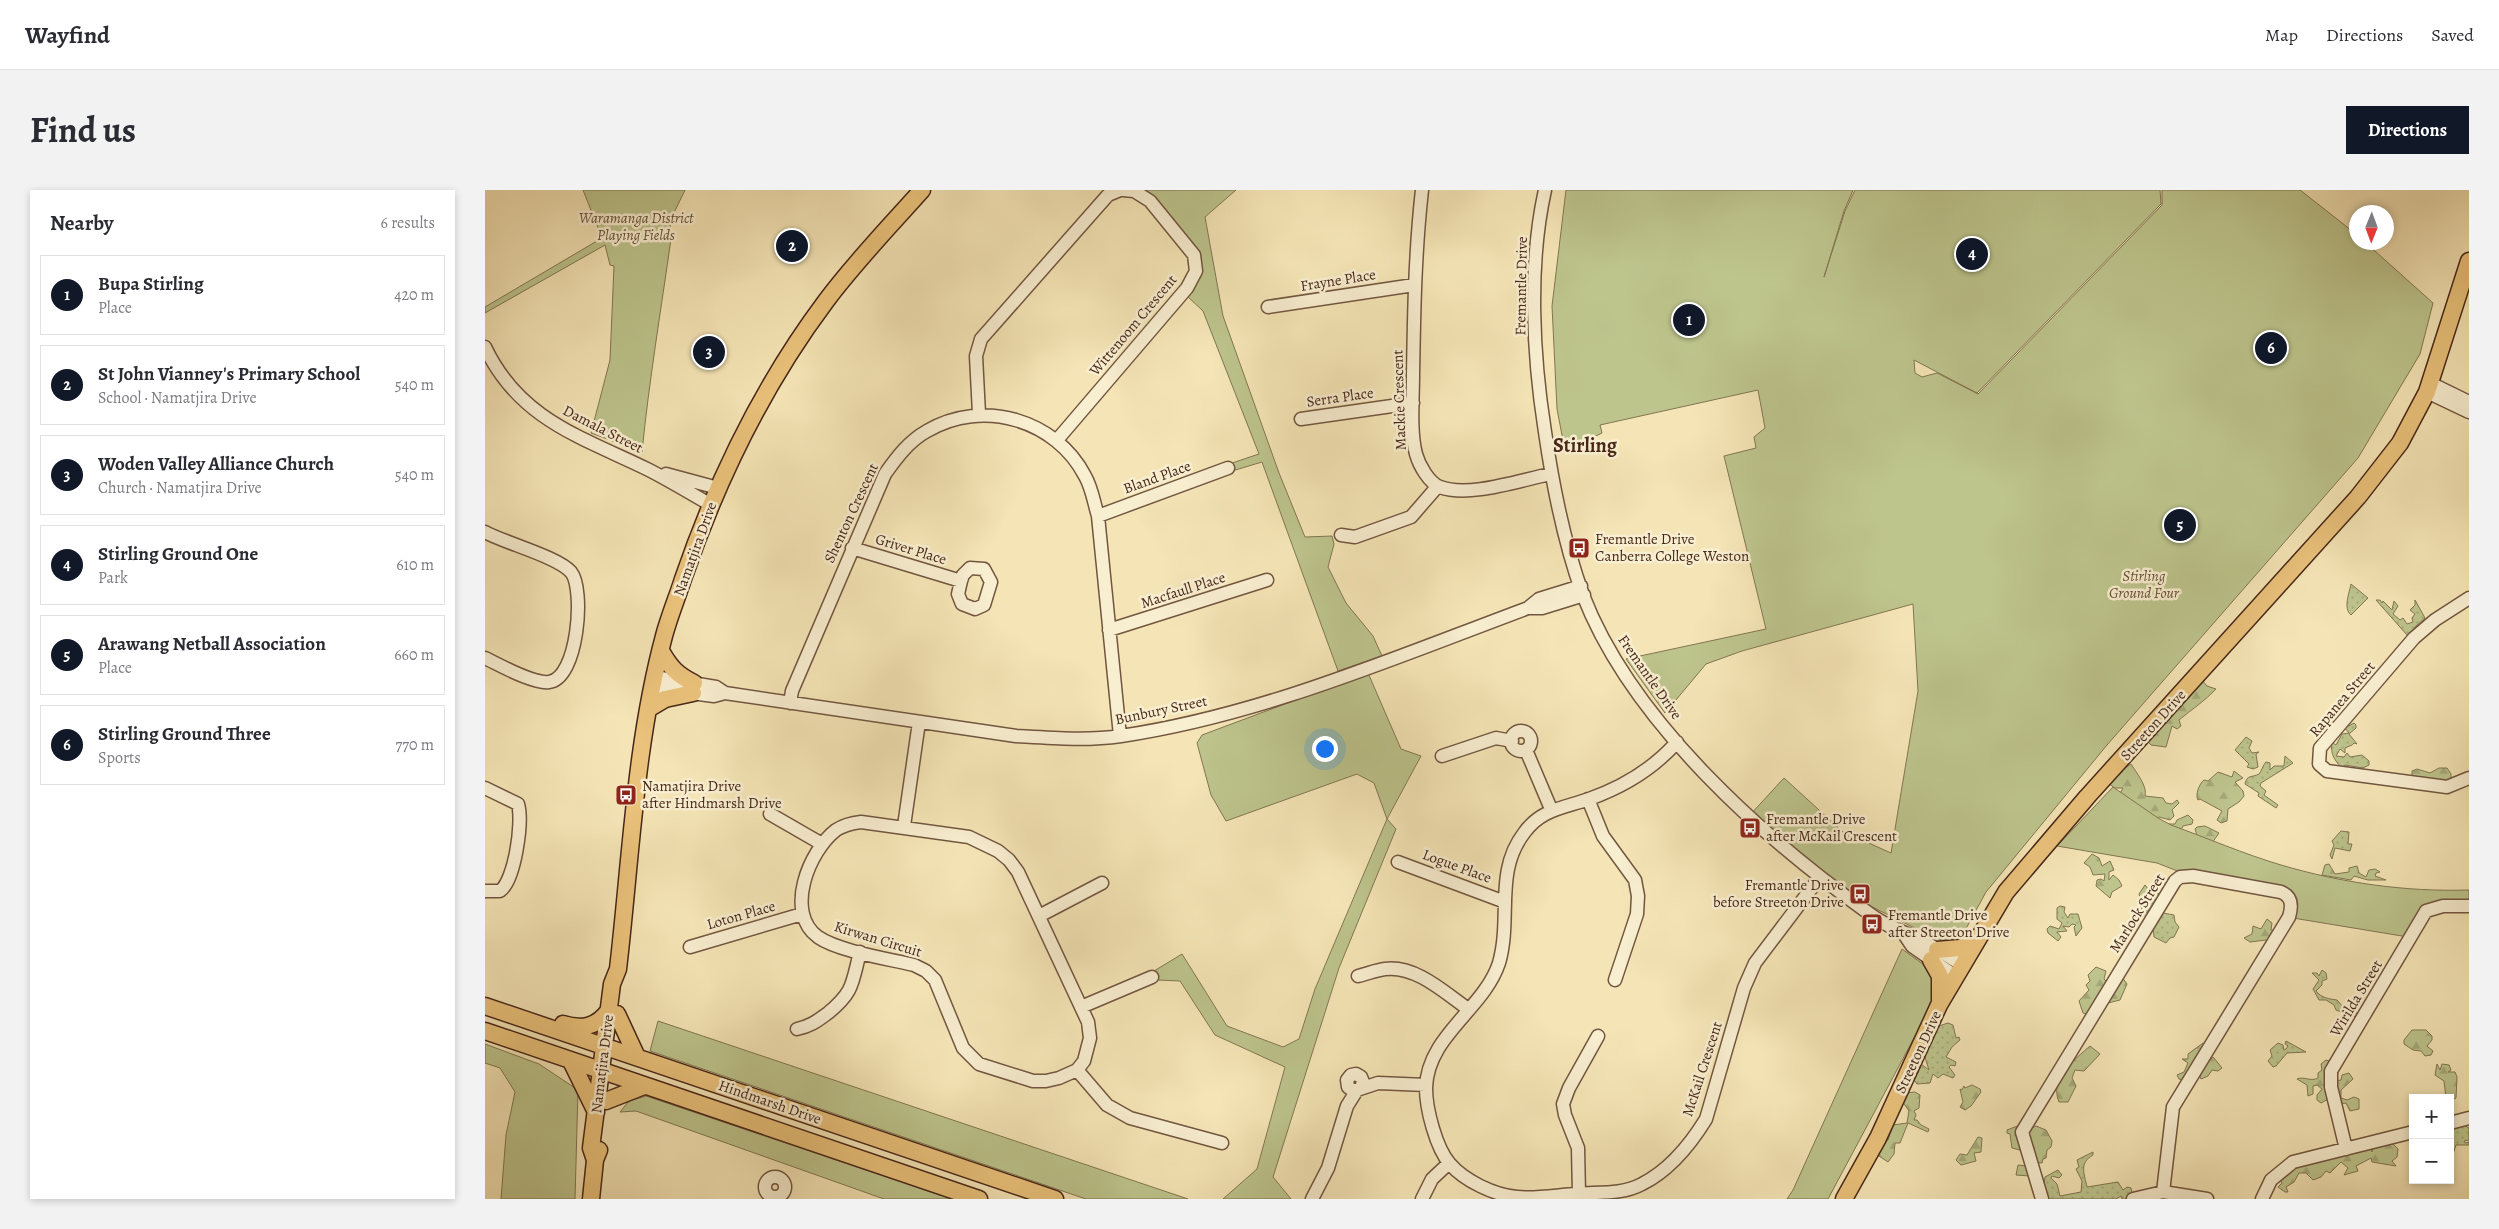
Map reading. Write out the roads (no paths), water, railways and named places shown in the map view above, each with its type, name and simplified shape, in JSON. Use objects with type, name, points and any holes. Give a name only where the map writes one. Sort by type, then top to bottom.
[{"type":"main road","name":"Namatjira Drive","points":[[591,1199],[595,1160],[600,1149],[601,1106],[608,1047],[613,1012],[621,985],[617,969],[629,850],[648,709],[667,627],[717,488],[735,449],[762,400],[826,300],[922,190]]},
{"type":"main road","name":"Streeton Drive","points":[[1844,1199],[1878,1138],[1939,1005],[2006,892],[2087,797],[2358,498],[2400,443],[2429,387],[2469,262]]},
{"type":"main road","points":[[648,709],[665,699],[693,688],[679,676],[661,651]]},
{"type":"main road","points":[[1939,1005],[1940,976],[1934,955],[1975,942]]},
{"type":"main road","name":"Hindmarsh Drive","points":[[485,1006],[1055,1199]]},
{"type":"main road","points":[[507,1014],[521,1009],[575,1028],[591,1026],[613,1012],[637,1057]]},
{"type":"main road","name":"Hindmarsh Drive","points":[[485,1031],[979,1199]]},
{"type":"main road","points":[[571,1061],[601,1106],[644,1086]]},
{"type":"street","name":"Wittenoom Crescent","points":[[979,414],[976,356],[981,339],[1108,195],[1121,190],[1134,191],[1150,201],[1194,254],[1196,271],[1187,288],[1057,440]]},
{"type":"street","name":"Mackie Crescent","points":[[1422,190],[1414,285],[1413,403],[1415,453],[1421,467],[1437,487]]},
{"type":"street","name":"Fremantle Drive","points":[[1545,190],[1537,249],[1535,309],[1538,388],[1551,474],[1582,590],[1609,649],[1623,671],[1677,742],[1755,822],[1820,877],[1875,918],[1904,934],[1917,938],[1934,955],[1959,971]]},
{"type":"street","name":"Frayne Place","points":[[1268,307],[1414,285]]},
{"type":"street","name":"Damala Street","points":[[485,348],[510,386],[530,406],[565,431],[649,470],[711,505]]},
{"type":"street","points":[[2429,387],[2469,402]]},
{"type":"street","points":[[2429,387],[2469,412]]},
{"type":"street","name":"Serra Place","points":[[1301,419],[1413,403]]},
{"type":"street","name":"Shenton Crescent","points":[[790,703],[793,690],[885,474],[903,450],[918,437],[936,426],[979,414],[1025,423],[1057,440],[1085,476],[1097,516],[1120,736]]},
{"type":"street","name":"Bland Place","points":[[1097,516],[1228,468]]},
{"type":"street","name":"Damala Street","points":[[649,470],[717,488]]},
{"type":"street","points":[[1341,535],[1355,537],[1411,516],[1437,487],[1456,491],[1471,490],[1551,474]]},
{"type":"street","points":[[485,532],[563,565],[574,576],[577,585],[576,640],[563,674],[549,682],[535,680],[485,658]]},
{"type":"street","name":"Griver Place","points":[[852,548],[961,581]]},
{"type":"street","name":"Macfaull Place","points":[[1109,630],[1267,580]]},
{"type":"street","name":"Bunbury Street","points":[[654,682],[693,688],[716,687],[725,693],[1016,736],[1063,738],[1120,736],[1179,725],[1262,703],[1529,608],[1542,608],[1582,590]]},
{"type":"street","name":"Rapanea Street","points":[[2469,598],[2435,620],[2414,638],[2320,748],[2319,764],[2327,771],[2410,784],[2447,787],[2469,778]]},
{"type":"street","points":[[904,826],[919,722]]},
{"type":"street","points":[[1442,756],[1496,738],[1512,741],[1515,748],[1525,750],[1551,809]]},
{"type":"street","points":[[1421,1199],[1432,1179],[1449,1163],[1433,1128],[1427,1106],[1426,1085],[1436,1051],[1493,977],[1499,962],[1503,943],[1508,863],[1513,849],[1524,832],[1538,818],[1551,809],[1589,799],[1639,776],[1677,742]]},
{"type":"street","points":[[485,788],[518,804],[520,817],[508,883],[500,891],[485,891]]},
{"type":"street","points":[[1589,799],[1603,836],[1635,880],[1638,896],[1637,914],[1615,980]]},
{"type":"street","points":[[770,814],[822,844]]},
{"type":"street","points":[[802,914],[803,885],[822,844],[837,830],[847,824],[861,822],[904,826],[969,837],[998,851],[1009,860],[1018,872],[1088,1022],[1090,1038],[1087,1053],[1077,1070],[1107,1105],[1130,1118],[1223,1143]]},
{"type":"street","name":"Logue Place","points":[[1398,862],[1505,902]]},
{"type":"street","name":"Marlock Street","points":[[2042,1199],[2022,1132],[2175,881],[2180,877],[2193,876],[2281,892],[2289,898],[2292,907],[2289,917],[2173,1107],[2163,1192]]},
{"type":"street","name":"McKail Crescent","points":[[1449,1163],[1485,1187],[1500,1194],[1524,1198],[1579,1194],[1620,1195],[1641,1185],[1663,1170],[1695,1138],[1706,1119],[1744,988],[1755,963],[1820,877]]},
{"type":"street","points":[[1039,916],[1102,883]]},
{"type":"street","name":"Wirilda Street","points":[[2346,1149],[2331,1087],[2331,1071],[2426,911],[2443,906],[2469,906]]},
{"type":"street","name":"Loton Place","points":[[690,947],[802,914]]},
{"type":"street","name":"Kirwan Circuit","points":[[802,914],[808,926],[817,936],[830,943],[914,965],[931,975],[938,986],[963,1048],[979,1064],[1033,1081],[1059,1078],[1077,1070]]},
{"type":"street","points":[[797,1028],[811,1026],[845,999],[853,984],[860,952]]},
{"type":"street","points":[[1358,976],[1386,969],[1404,970],[1425,978],[1468,1009]]},
{"type":"street","points":[[1081,1007],[1152,977]]},
{"type":"street","points":[[1579,1194],[1578,1148],[1565,1115],[1563,1104],[1569,1088],[1598,1036]]},
{"type":"street","points":[[1312,1199],[1328,1168],[1347,1106],[1359,1089],[1378,1083],[1426,1085]]},
{"type":"street","points":[[2454,1121],[2469,1118]]},
{"type":"street","points":[[2261,1199],[2271,1180],[2293,1162],[2409,1133]]},
{"type":"street","points":[[2133,1199],[2163,1192],[2207,1199]]},
{"type":"place","name":"St John Vianney's Primary School","points":[[792,246]]},
{"type":"place","name":"Stirling Ground One","points":[[1972,254]]},
{"type":"place","name":"Bupa Stirling","points":[[1689,320]]},
{"type":"place","name":"Stirling Ground Three","points":[[2271,348]]},
{"type":"place","name":"Woden Valley Alliance Church","points":[[709,352]]},
{"type":"place","name":"Arawang Netball Association","points":[[2180,525]]},
{"type":"place","name":"Fremantle Drive Canberra College Weston","points":[[1579,548]]},
{"type":"place","name":"Namatjira Drive after Hindmarsh Drive","points":[[626,795]]},
{"type":"place","name":"Fremantle Drive after McKail Crescent","points":[[1750,828]]},
{"type":"place","name":"Fremantle Drive before Streeton Drive","points":[[1860,894]]},
{"type":"place","name":"Fremantle Drive after Streeton Drive","points":[[1872,924]]},
{"type":"district","name":"Stirling","points":[[1585,445]]},
{"type":"park label","name":"Waramanga District Playing Fields","points":[[636,226]]},
{"type":"park label","name":"Stirling Ground Four","points":[[2144,584]]}]
